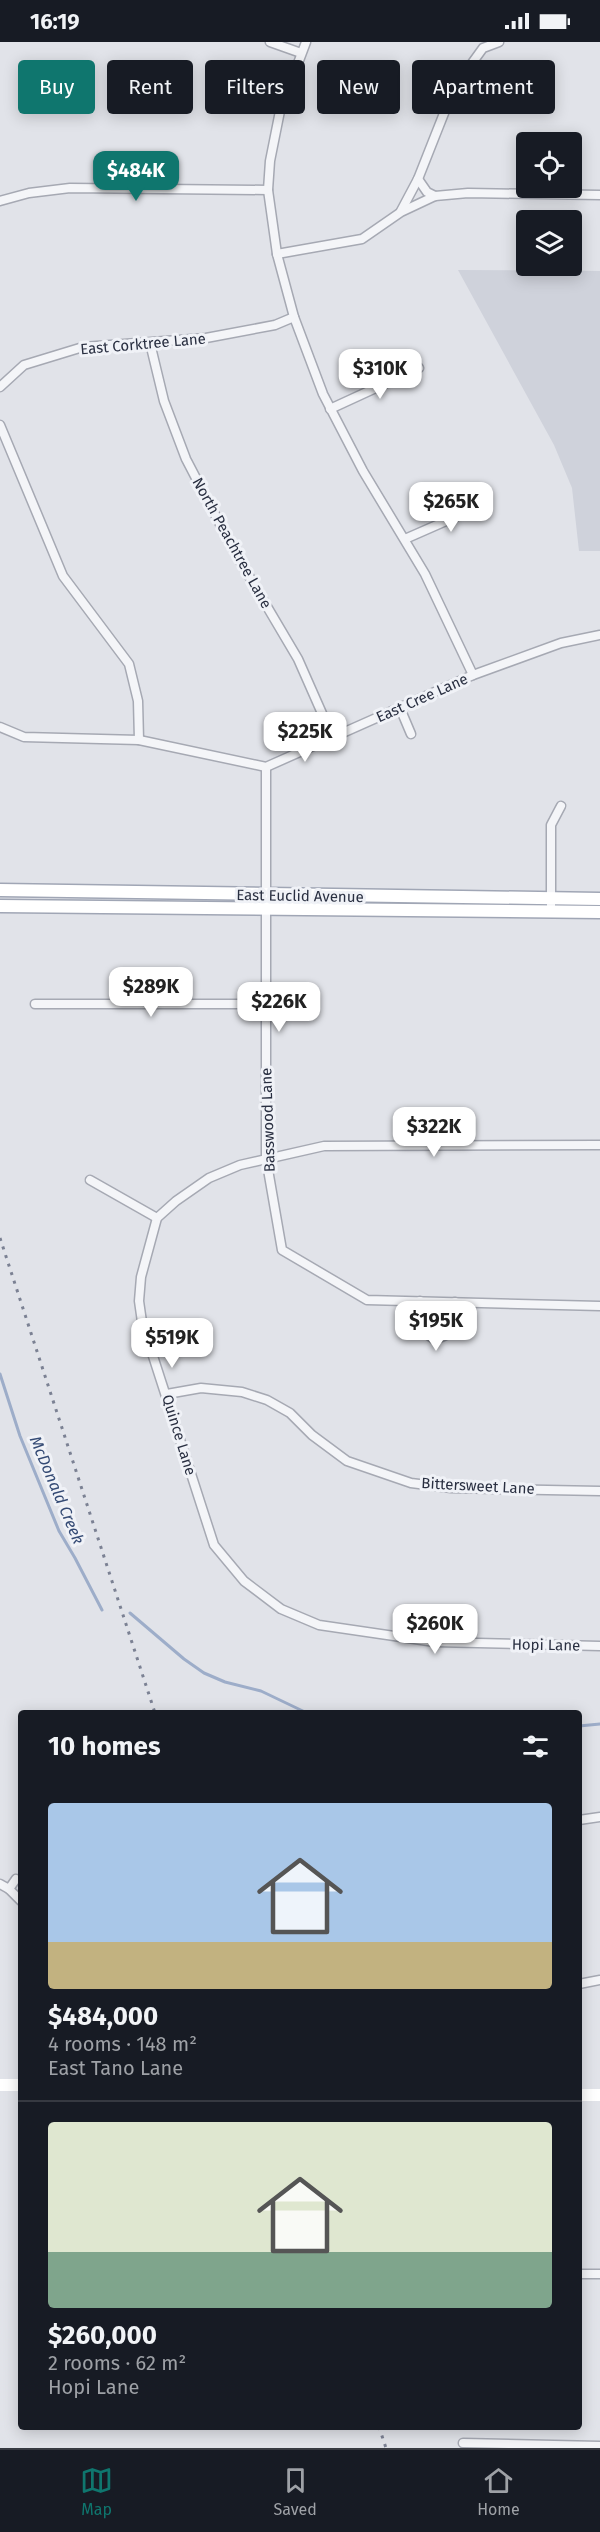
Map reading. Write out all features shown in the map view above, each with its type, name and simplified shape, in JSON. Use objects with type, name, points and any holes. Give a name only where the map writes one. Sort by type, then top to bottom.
[{"type":"main road","name":"East Euclid Avenue","points":[[0,890],[267,895],[551,905],[600,912]]},
{"type":"main road","name":"East Euclid Avenue","points":[[0,906],[267,909],[551,905],[600,899]]},
{"type":"main road","points":[[0,2085],[18,2085]]},
{"type":"main road","points":[[582,2095],[600,2095]]},
{"type":"street","points":[[270,42],[301,53]]},
{"type":"street","points":[[306,42],[279,111],[275,130],[268,190],[277,254],[294,317],[330,409],[363,471],[425,574],[473,675]]},
{"type":"street","points":[[401,212],[418,179],[454,88],[483,48],[499,42]]},
{"type":"street","points":[[418,179],[427,192],[435,196]]},
{"type":"street","points":[[0,201],[29,193],[70,188],[268,190]]},
{"type":"street","points":[[277,254],[362,238],[417,202],[435,196],[468,193],[600,195]]},
{"type":"street","name":"East Corktree Lane","points":[[0,387],[24,365],[84,347],[234,334],[275,325],[294,317]]},
{"type":"street","name":"North Peachtree Lane","points":[[150,343],[164,401],[186,459],[233,549],[298,659],[332,736]]},
{"type":"street","points":[[330,409],[419,368]]},
{"type":"street","points":[[0,425],[63,576],[129,664],[138,701],[139,740]]},
{"type":"street","points":[[405,539],[487,503]]},
{"type":"street","name":"East Cree Lane","points":[[267,767],[473,675],[561,643],[600,635]]},
{"type":"street","points":[[400,708],[411,734]]},
{"type":"street","points":[[0,727],[24,737],[139,740],[267,767]]},
{"type":"street","name":"Basswood Lane","points":[[267,767],[266,1158],[282,1250],[367,1300],[600,1305]]},
{"type":"street","points":[[551,905],[551,825],[561,806]]},
{"type":"street","points":[[35,1005],[267,1005]]},
{"type":"street","points":[[90,1180],[157,1218],[176,1201],[209,1178],[240,1165],[324,1146],[600,1145]]},
{"type":"street","name":"Quince Lane","points":[[157,1218],[146,1254],[139,1300],[142,1322],[214,1545],[244,1581],[281,1609]]},
{"type":"street","points":[[420,1301],[420,1326],[425,1334],[434,1340],[444,1338],[452,1331],[455,1302]]},
{"type":"street","name":"Bittersweet Lane","points":[[166,1394],[201,1388],[242,1392],[267,1400],[290,1413],[312,1435],[346,1461],[411,1483],[451,1488],[600,1491]]},
{"type":"street","name":"Hopi Lane","points":[[281,1609],[320,1625],[435,1642],[600,1646]]},
{"type":"street","points":[[582,1820],[600,1817]]},
{"type":"street","points":[[9,1889],[16,1879]]},
{"type":"street","points":[[0,1884],[18,1898]]},
{"type":"street","points":[[582,1983],[600,1980]]},
{"type":"street","points":[[582,2274],[600,2274]]},
{"type":"street","points":[[463,2443],[600,2446]]},
{"type":"shaded area","points":[[458,270],[516,270],[516,276],[582,276],[582,271],[600,271],[600,551],[579,551],[572,488],[554,445]]},
{"type":"waterway","name":"McDonald Creek","points":[[0,1374],[20,1436],[59,1531],[102,1610]]},
{"type":"waterway","name":"McDonald Creek","points":[[130,1613],[204,1673],[225,1682],[261,1691],[301,1710]]},
{"type":"waterway","name":"McDonald Creek","points":[[582,1726],[600,1724]]},
{"type":"railway","points":[[0,1238],[154,1710]]},
{"type":"railway","points":[[380,2430],[386,2448]]}]
